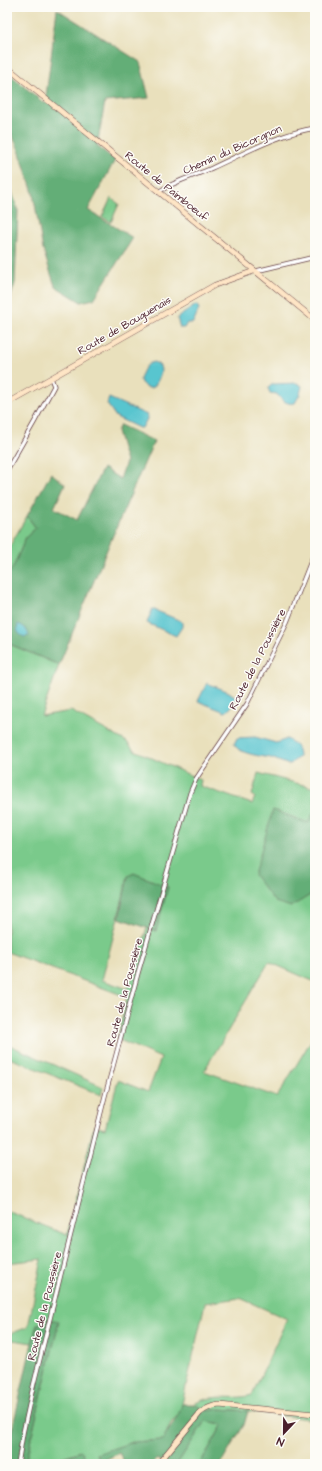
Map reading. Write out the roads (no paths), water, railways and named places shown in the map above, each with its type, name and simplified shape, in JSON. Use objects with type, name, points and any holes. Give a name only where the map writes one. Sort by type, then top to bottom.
[{"type":"street","name":"Route de Paimboeuf","points":[[7,68],[315,320]]},
{"type":"street","name":"Chemin du Bicorgnon","points":[[158,192],[287,134],[315,128]]},
{"type":"street","points":[[254,271],[315,257]]},
{"type":"street","name":"Route de Bouguenais","points":[[7,403],[215,285],[254,271]]},
{"type":"street","points":[[7,470],[54,386],[51,378]]},
{"type":"street","name":"Route de la Poussière","points":[[18,1464],[23,1433],[105,1096],[138,973],[190,793],[196,779],[224,740],[247,704],[290,616],[315,551]]},
{"type":"street","points":[[158,1464],[200,1413],[212,1406],[315,1414]]},
{"type":"water","points":[[196,305],[199,309],[193,323],[187,323],[184,328],[180,328],[177,318]]},
{"type":"water","points":[[153,362],[160,366],[161,373],[154,387],[147,388],[140,380],[146,367]]},
{"type":"water","points":[[297,383],[302,386],[295,403],[284,402],[277,394],[270,393],[268,388],[273,384]]},
{"type":"water","points":[[109,398],[147,415],[147,419],[142,428],[116,417],[107,404]]},
{"type":"water","points":[[152,609],[181,621],[182,627],[176,636],[147,623]]},
{"type":"water","points":[[18,624],[25,628],[29,636],[24,637],[19,633],[17,630]]},
{"type":"water","points":[[207,683],[229,692],[236,697],[229,710],[225,712],[198,701]]},
{"type":"water","points":[[255,737],[276,743],[287,739],[296,746],[299,757],[289,765],[271,758],[245,752],[240,750],[234,744],[237,738]]}]
